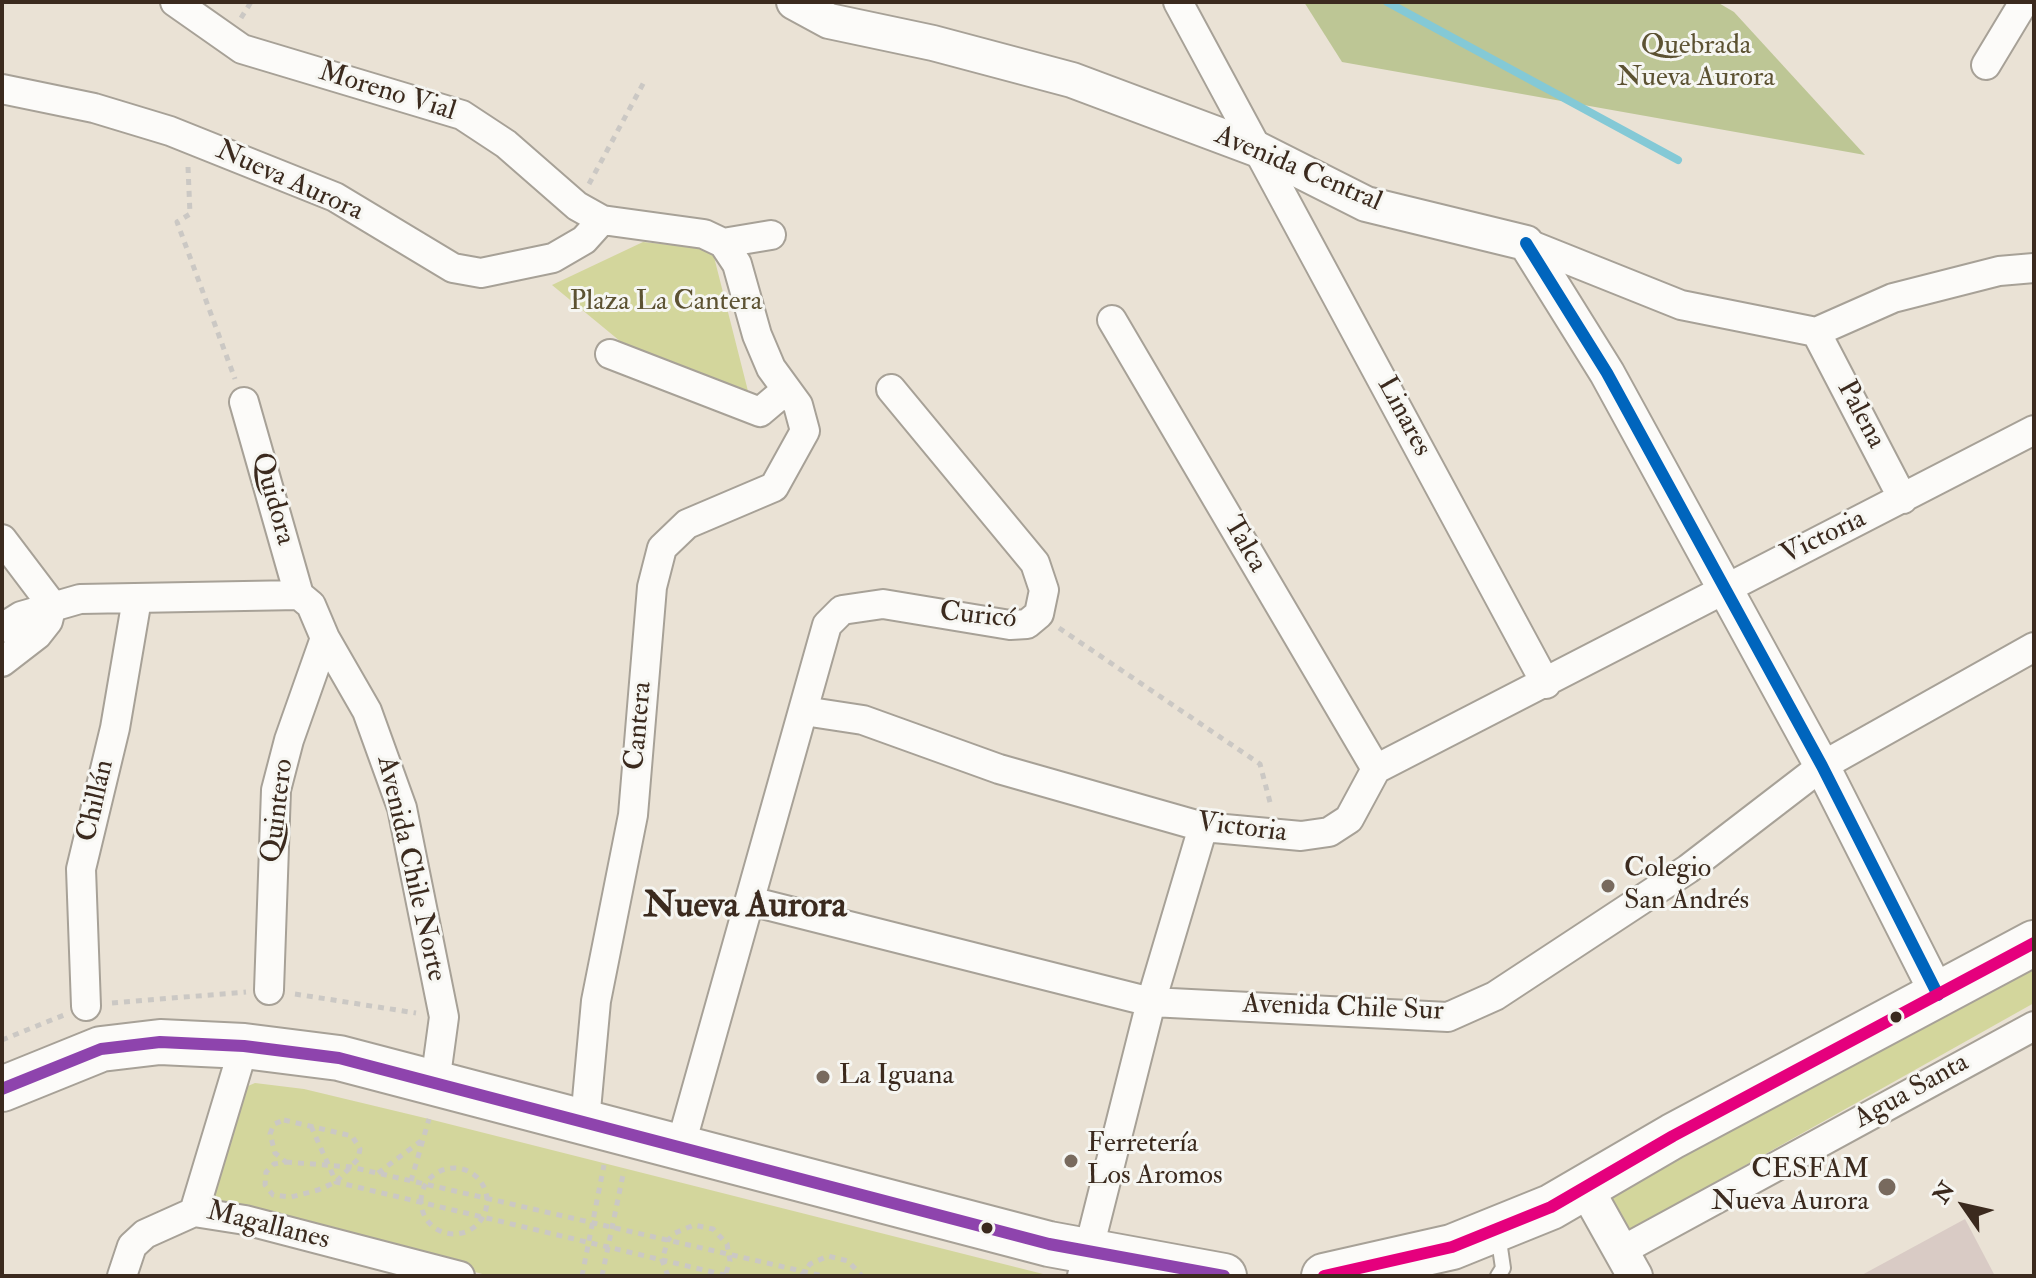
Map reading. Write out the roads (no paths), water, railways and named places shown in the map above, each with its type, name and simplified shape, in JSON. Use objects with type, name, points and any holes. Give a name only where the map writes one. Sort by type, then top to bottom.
[{"type":"main road","points":[[1324,1276],[1452,1247],[1551,1207],[1673,1136],[2034,943]]},
{"type":"main road","points":[[2,1089],[101,1049],[160,1042],[244,1046],[339,1058],[432,1101],[585,1121],[1085,1265],[1224,1276]]},
{"type":"street","name":"Moreno Vial","points":[[175,2],[242,49],[462,115],[506,144],[577,206],[602,220],[690,232],[723,243],[771,235]]},
{"type":"street","name":"Avenida Central","points":[[794,2],[829,21],[933,43],[1072,80],[1259,150],[1366,204],[1526,243],[1681,305],[1816,332]]},
{"type":"street","name":"Linares","points":[[1178,2],[1546,684]]},
{"type":"street","points":[[1986,65],[2024,2]]},
{"type":"street","name":"Nueva Aurora","points":[[2,89],[94,108],[170,131],[335,197],[453,268],[481,273],[553,258],[584,240],[602,220]]},
{"type":"street","points":[[610,354],[760,412],[792,398],[771,368],[757,335],[737,264],[723,243]]},
{"type":"street","points":[[1526,243],[1607,373],[1822,766],[1938,995]]},
{"type":"street","points":[[1816,332],[1893,298],[1999,271],[2034,268]]},
{"type":"street","name":"Talca","points":[[1112,320],[1376,769]]},
{"type":"street","name":"Palena","points":[[1816,332],[1903,499]]},
{"type":"street","name":"Curicó","points":[[804,711],[827,625],[842,610],[883,604],[1010,625],[1027,624],[1039,614],[1044,590],[1035,563],[891,389]]},
{"type":"street","name":"Cantera","points":[[585,1121],[596,1001],[633,815],[652,587],[662,548],[687,524],[774,487],[805,431],[792,398]]},
{"type":"street","name":"Quidora","points":[[244,402],[299,595]]},
{"type":"street","name":"Victoria","points":[[804,711],[863,720],[999,769],[1203,827],[1278,834],[1329,832],[1349,819],[1376,769],[2034,430]]},
{"type":"street","points":[[2,539],[52,605]]},
{"type":"street","points":[[2,628],[52,605],[80,599],[299,595]]},
{"type":"street","name":"Avenida Chile Norte","points":[[299,595],[311,605],[325,638],[367,711],[387,759],[402,808],[444,1017],[432,1101]]},
{"type":"street","name":"Chillán","points":[[86,1006],[81,869],[115,728],[137,599]]},
{"type":"street","points":[[2,662],[37,635],[48,621],[52,605]]},
{"type":"street","name":"Quintero","points":[[269,990],[276,790],[289,740],[325,638]]},
{"type":"street","name":"Avenida Chile Sur","points":[[750,901],[1151,1002],[1448,1017],[1495,996],[1688,869],[1822,766],[2034,647]]},
{"type":"street","points":[[680,1148],[804,711]]},
{"type":"street","points":[[1085,1265],[1151,1002],[1203,827]]},
{"type":"street","name":"Agua Santa","points":[[1628,1264],[2034,1026]]},
{"type":"street","name":"Magallanes","points":[[244,1046],[194,1212],[245,1220],[460,1276]]},
{"type":"street","points":[[1585,1187],[1628,1264]]},
{"type":"street","points":[[122,1276],[132,1246],[145,1234],[194,1212]]},
{"type":"lane","points":[[1497,1230],[1503,1268],[1498,1276]]},
{"type":"waterway","points":[[1387,2],[1678,160]]},
{"type":"place","name":"Colegio San Andrés","points":[[1608,886]]},
{"type":"place","name":"La Iguana","points":[[823,1077]]},
{"type":"place","name":"Ferretería Los Aromos","points":[[1071,1161]]},
{"type":"place","name":"CESFAM Nueva Aurora","points":[[1887,1187]]},
{"type":"district","name":"Nueva Aurora","points":[[745,908]]},
{"type":"park label","name":"Quebrada Nueva Aurora","points":[[1696,63]]},
{"type":"park label","name":"Plaza La Cantera","points":[[666,303]]}]
